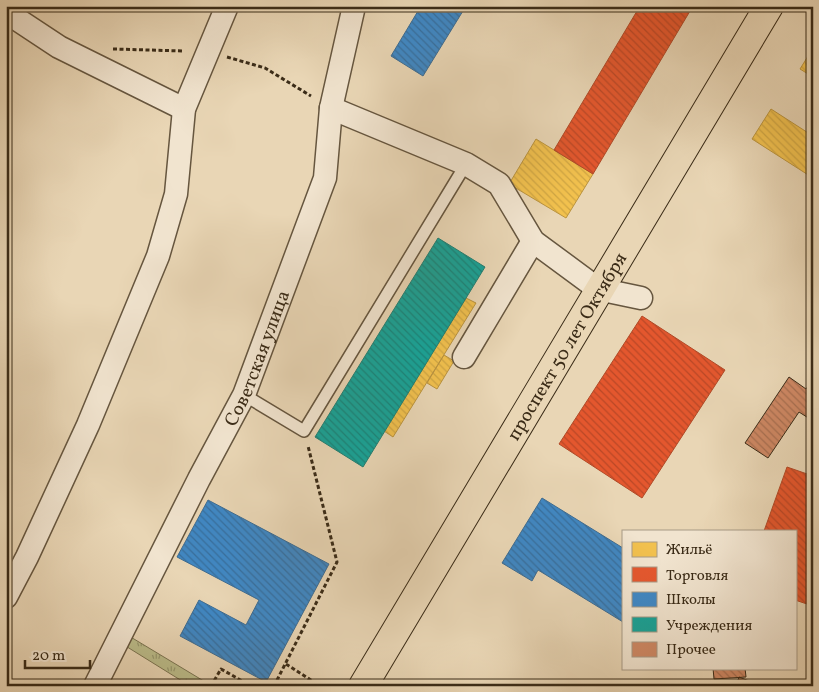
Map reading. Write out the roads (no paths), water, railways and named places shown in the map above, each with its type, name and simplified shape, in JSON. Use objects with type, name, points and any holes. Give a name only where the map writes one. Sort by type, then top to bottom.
[{"type":"main road","name":"проспект 50 лет Октября","points":[[363,686],[598,289],[769,6]]},
{"type":"street","points":[[6,597],[27,557],[88,425],[158,256],[176,194],[184,109],[227,6]]},
{"type":"street","name":"Советская улица","points":[[95,686],[199,480],[244,396],[325,178],[331,108],[354,6]]},
{"type":"street","points":[[6,12],[58,47],[184,109]]},
{"type":"street","points":[[331,108],[466,164],[499,184],[533,241],[598,289],[641,298]]},
{"type":"street","points":[[464,357],[533,241]]},
{"type":"lane","points":[[244,396],[304,431],[466,164]]}]
